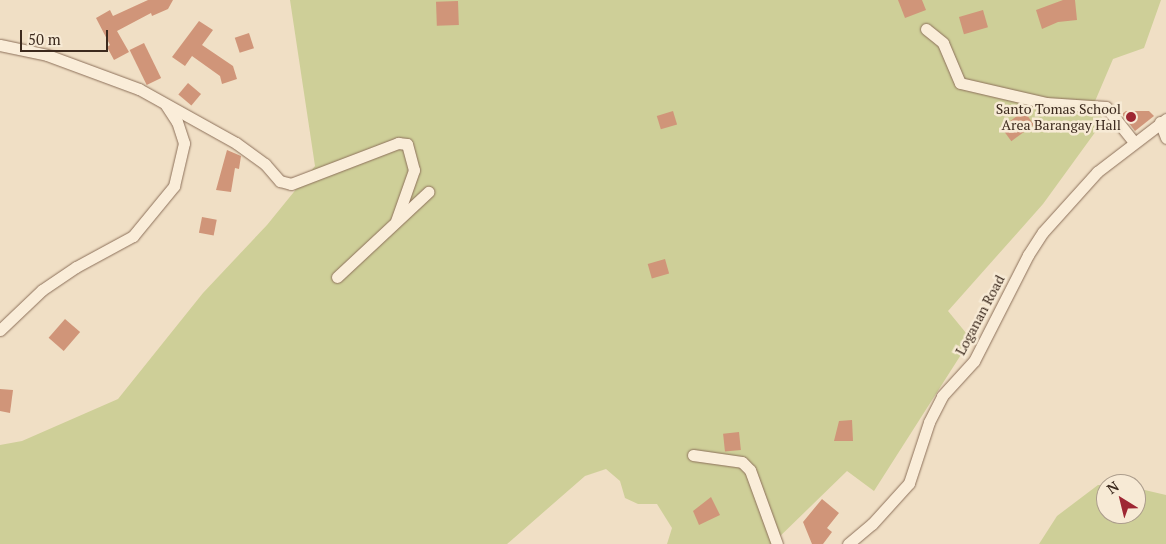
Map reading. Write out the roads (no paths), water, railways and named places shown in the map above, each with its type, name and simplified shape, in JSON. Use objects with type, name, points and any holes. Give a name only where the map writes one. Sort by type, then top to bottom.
[{"type":"street","points":[[926,29],[943,43],[960,83],[1046,103],[1106,107],[1133,142]]},
{"type":"street","points":[[0,46],[47,54],[139,89],[236,143],[265,164],[280,181],[291,184],[398,144],[407,144],[414,170],[396,221]]},
{"type":"street","points":[[0,330],[42,290],[76,267],[132,236],[174,186],[184,143],[178,122],[164,102]]},
{"type":"street","points":[[1163,120],[1166,138]]},
{"type":"street","name":"Loganan Road","points":[[848,544],[885,511],[909,483],[929,422],[942,396],[974,361],[1043,232],[1096,172],[1163,120]]},
{"type":"street","points":[[337,277],[428,192]]},
{"type":"street","points":[[694,455],[742,462],[750,470],[776,544]]},
{"type":"place","name":"Santo Tomas School Area Barangay Hall","points":[[1131,117]]}]
